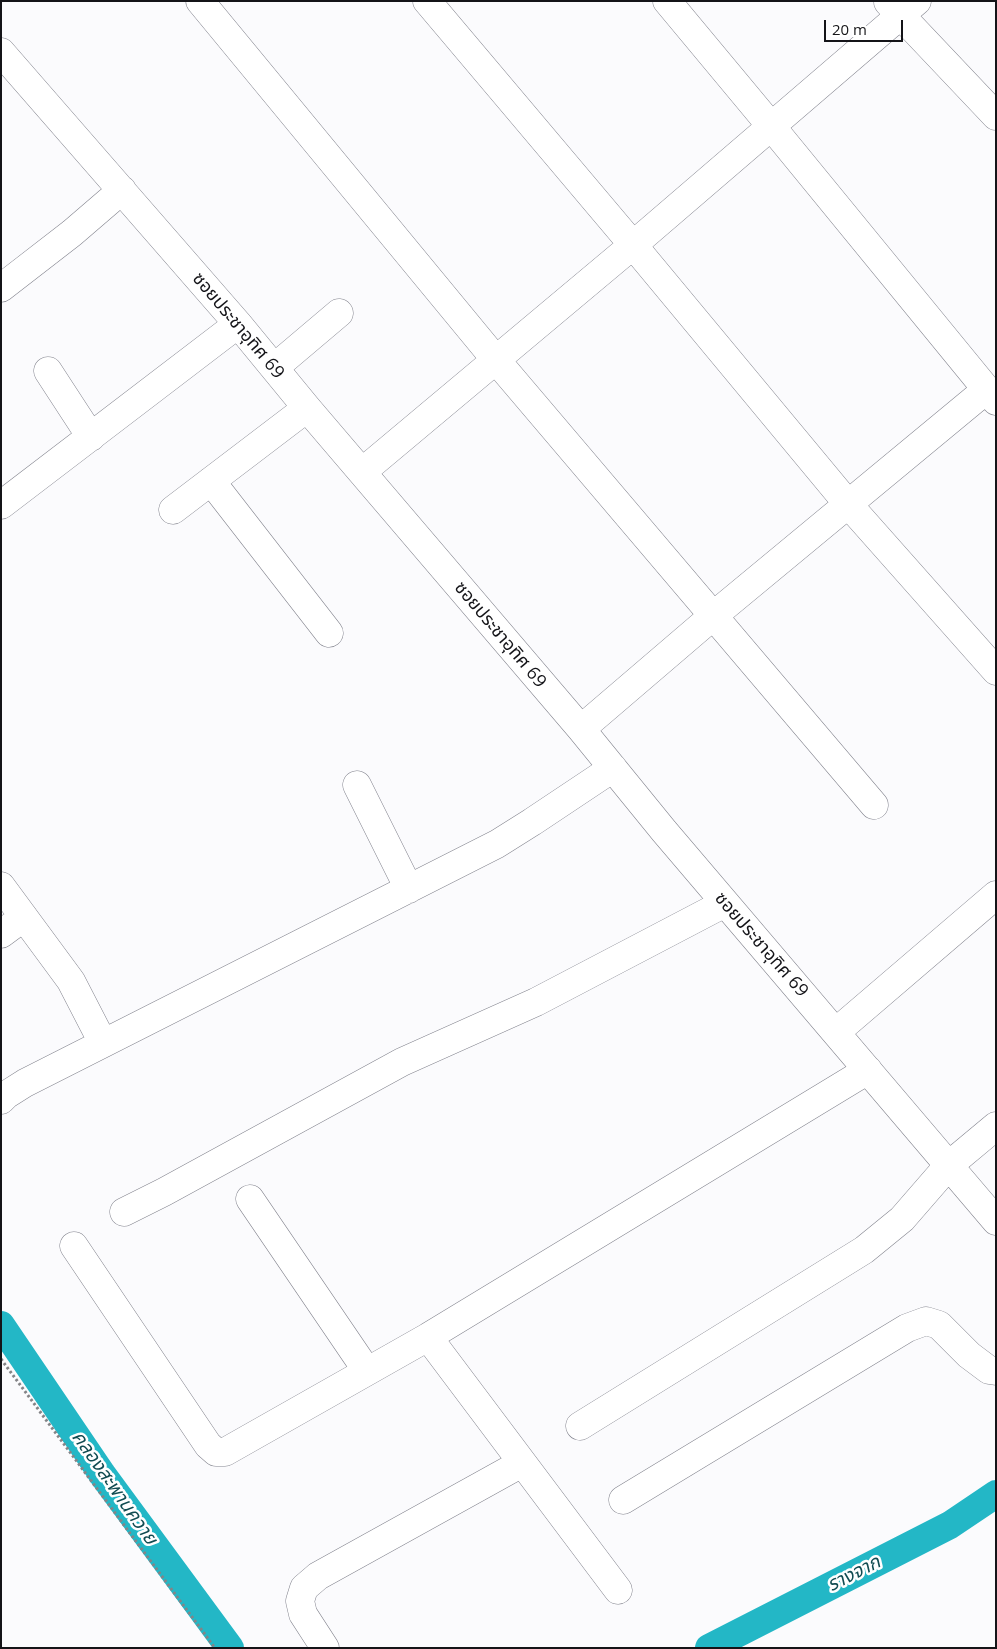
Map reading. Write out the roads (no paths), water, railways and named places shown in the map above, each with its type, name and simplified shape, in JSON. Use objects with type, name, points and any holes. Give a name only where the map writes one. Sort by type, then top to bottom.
[{"type":"street","points":[[200,1],[496,360],[874,805]]},
{"type":"street","points":[[427,1],[848,504],[996,671]]},
{"type":"street","points":[[581,729],[848,504],[991,396],[667,1]]},
{"type":"street","points":[[362,472],[633,245],[771,126],[901,6],[996,116]]},
{"type":"street","name":"ซอยประชาอุทิศ 69","points":[[1,52],[238,324],[307,408],[581,729],[664,831],[996,1220]]},
{"type":"street","points":[[1,288],[72,233],[122,190]]},
{"type":"street","points":[[274,368],[339,313]]},
{"type":"street","points":[[1,505],[238,324]]},
{"type":"street","points":[[48,371],[91,437]]},
{"type":"street","points":[[172,510],[307,408]]},
{"type":"street","points":[[211,481],[329,633]]},
{"type":"street","points":[[1,1100],[25,1083],[497,844],[613,768]]},
{"type":"street","points":[[357,785],[409,889]]},
{"type":"street","points":[[1,886],[72,981],[103,1043]]},
{"type":"street","points":[[836,1032],[996,895]]},
{"type":"street","points":[[124,1212],[402,1062],[536,1002],[725,903]]},
{"type":"street","points":[[1,934],[24,917]]},
{"type":"street","points":[[74,1246],[208,1445],[216,1452],[225,1452],[428,1337],[868,1070]]},
{"type":"street","points":[[580,1426],[864,1250],[902,1219],[948,1166],[996,1126]]},
{"type":"street","points":[[250,1199],[366,1371]]},
{"type":"street","points":[[623,1500],[907,1328],[926,1321],[939,1325],[969,1355],[989,1370],[996,1371]]},
{"type":"street","points":[[428,1337],[618,1590]]},
{"type":"street","points":[[325,1648],[303,1614],[300,1601],[304,1588],[318,1576],[522,1462]]},
{"type":"waterway","name":"คลองสะพานควาย","points":[[1,1325],[102,1474],[230,1648]]},
{"type":"waterway","name":"รางจาก","points":[[709,1648],[950,1525],[996,1494]]}]
